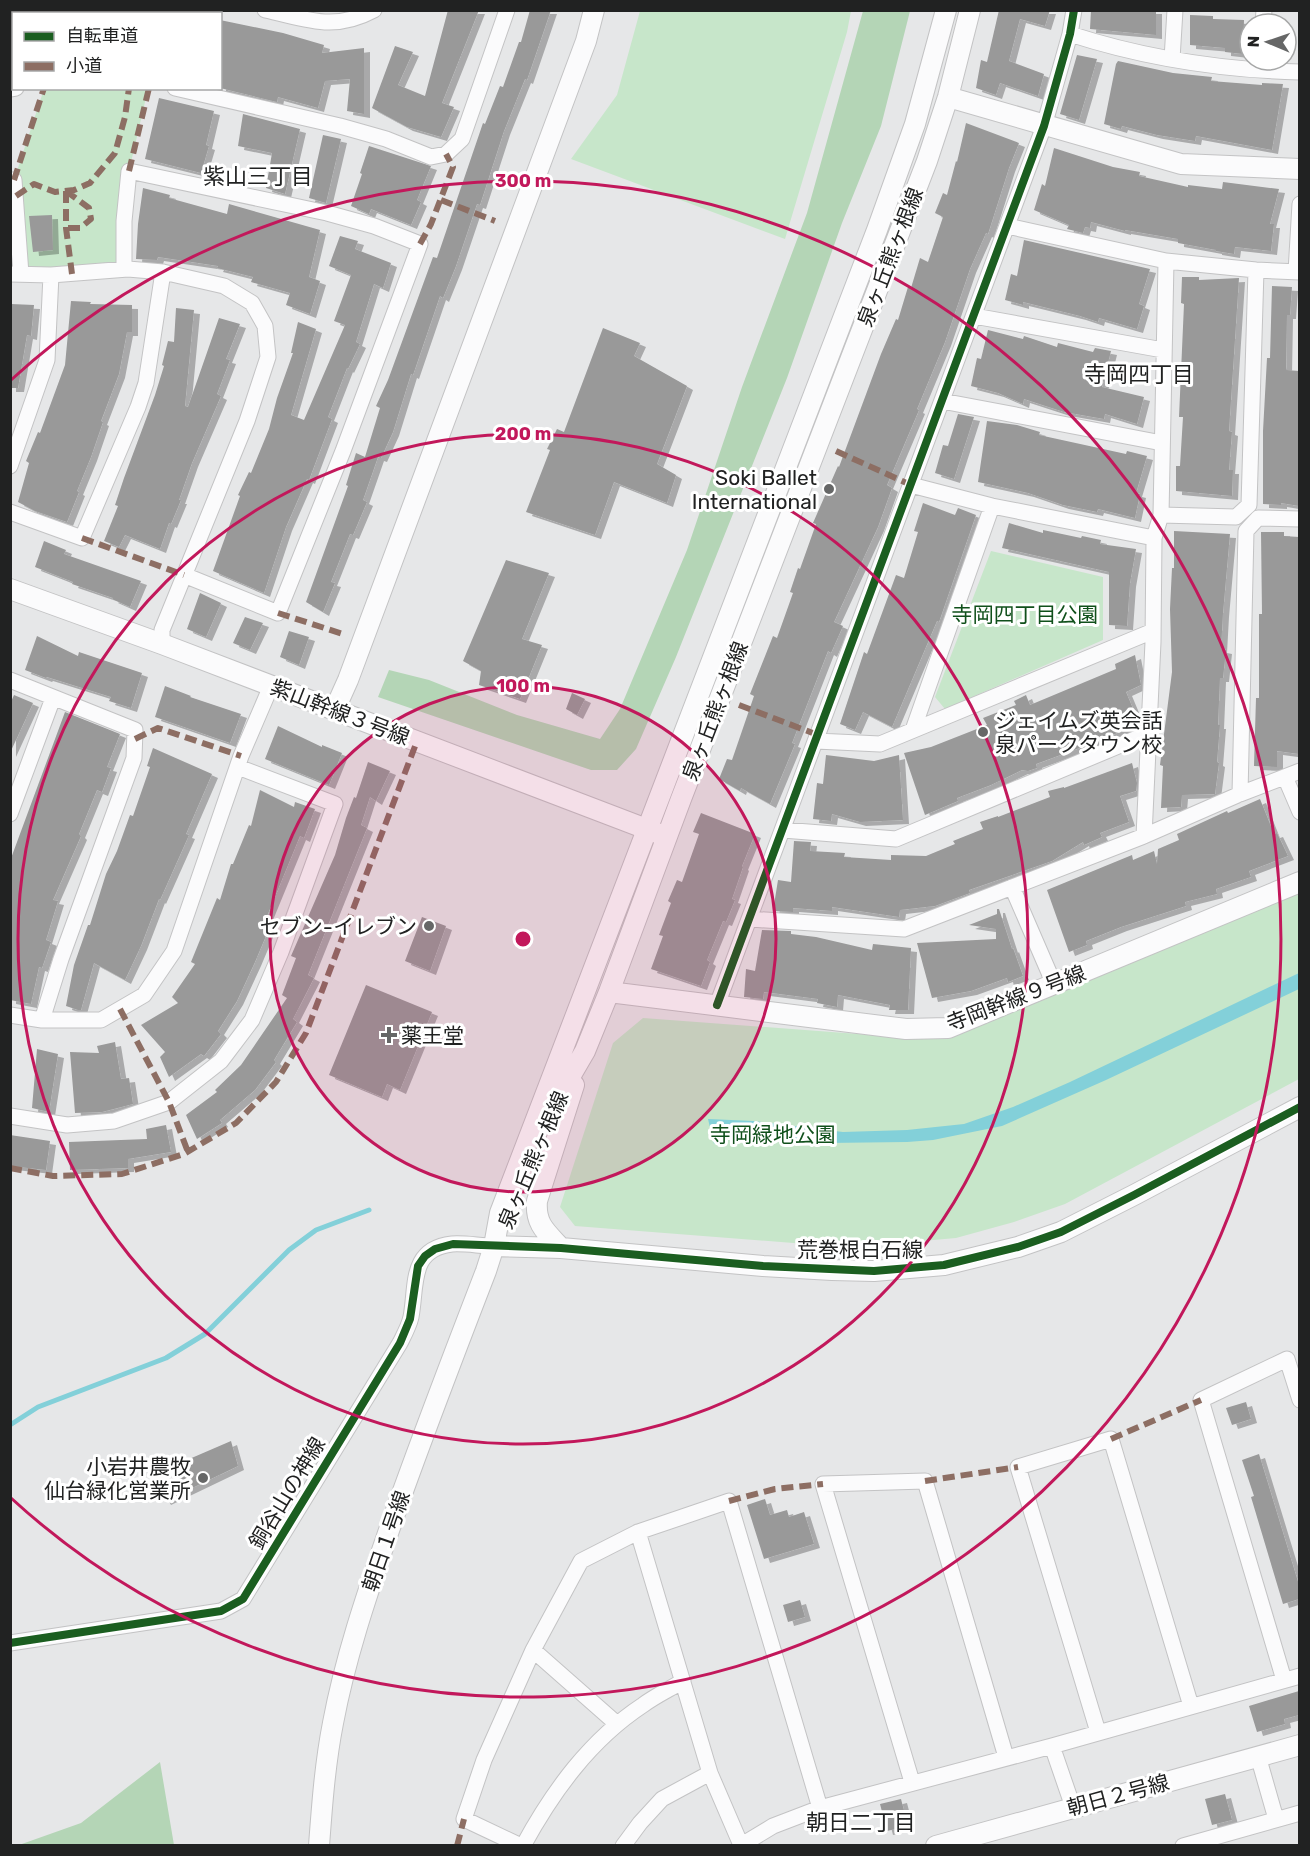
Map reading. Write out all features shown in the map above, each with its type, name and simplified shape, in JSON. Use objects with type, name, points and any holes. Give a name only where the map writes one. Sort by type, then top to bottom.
[{"type":"street","points":[[265,10],[303,14],[328,24],[358,19],[374,10]]},
{"type":"street","points":[[184,90],[340,126],[386,139],[431,157],[446,154],[462,139],[507,10]]},
{"type":"street","points":[[335,709],[348,680],[586,41],[594,10]]},
{"type":"street","name":"泉ヶ丘熊ヶ根線","points":[[494,1246],[500,1213],[646,828],[878,231],[915,123],[946,10]]},
{"type":"street","name":"泉ヶ丘熊ヶ根線","points":[[494,1246],[512,1216],[553,1106],[585,1051],[609,992],[927,161],[948,97],[970,10]]},
{"type":"street","points":[[717,1005],[1044,126],[1070,34],[1074,10]]},
{"type":"street","points":[[1172,59],[1175,10]]},
{"type":"street","points":[[1070,34],[1111,48],[1172,59],[1238,63]]},
{"type":"street","points":[[948,97],[1181,164],[1299,169]]},
{"type":"street","points":[[124,269],[124,221],[129,171],[327,213],[374,226],[420,244],[343,451],[278,613],[184,575]]},
{"type":"street","points":[[10,180],[14,180],[16,196],[16,274],[124,269],[163,272],[224,286],[252,303],[264,326],[268,357],[247,421],[162,630],[162,644]]},
{"type":"street","points":[[1007,226],[1166,261],[1298,272],[1299,204]]},
{"type":"street","points":[[1144,836],[1153,631],[1154,538],[1161,514],[1166,261]]},
{"type":"street","points":[[1161,514],[1236,517],[1249,505],[1256,270]]},
{"type":"street","points":[[10,512],[82,538],[138,407],[146,382],[163,272]]},
{"type":"street","points":[[10,466],[47,360],[51,274]]},
{"type":"street","points":[[974,316],[1163,351]]},
{"type":"street","points":[[942,401],[1162,443]]},
{"type":"street","points":[[911,485],[992,506],[1154,538]]},
{"type":"street","points":[[913,730],[992,506]]},
{"type":"street","points":[[1240,794],[1246,531],[1258,518],[1299,519]]},
{"type":"street","name":"紫山幹線３号線","points":[[10,589],[335,709],[668,837]]},
{"type":"street","points":[[816,741],[880,744],[1153,631]]},
{"type":"street","points":[[10,680],[135,729],[134,758],[61,959],[42,1020]]},
{"type":"street","points":[[10,1015],[42,1020],[101,1020],[144,995],[174,951],[238,767],[271,686]]},
{"type":"street","points":[[10,814],[53,698]]},
{"type":"street","points":[[783,830],[896,839],[1148,734]]},
{"type":"street","points":[[10,1116],[67,1125],[114,1121],[169,1102],[221,1061],[252,1020],[335,804],[238,767]]},
{"type":"street","points":[[750,919],[904,929],[1144,836],[1292,774],[1299,812]]},
{"type":"street","name":"寺岡幹線９号線","points":[[609,992],[906,1029],[948,1028],[1299,882]]},
{"type":"street","points":[[1012,887],[1054,984]]},
{"type":"street","points":[[561,1248],[538,1221],[537,1201],[585,1051]]},
{"type":"street","name":"荒巻根白石線","points":[[494,1246],[561,1248],[832,1270],[874,1271],[944,1265],[1018,1247],[1061,1232],[1299,1107]]},
{"type":"street","name":"銅谷山の神線","points":[[10,1643],[221,1611],[243,1599],[400,1343],[410,1319],[416,1276],[421,1260],[429,1251],[453,1244],[494,1246]]},
{"type":"street","name":"朝日１号線","points":[[319,1845],[329,1744],[347,1659],[404,1486],[494,1246]]},
{"type":"street","points":[[1284,1680],[1201,1400],[1287,1359],[1299,1400]]},
{"type":"street","points":[[1098,1732],[1018,1467],[1110,1439],[1191,1706]]},
{"type":"street","points":[[912,1782],[823,1484],[925,1481],[1006,1757]]},
{"type":"street","points":[[683,1681],[643,1704],[617,1724],[582,1758],[557,1788],[522,1845],[464,1819],[484,1760],[533,1650],[581,1561],[638,1532],[729,1501],[820,1808]]},
{"type":"street","points":[[638,1532],[710,1773],[740,1845],[773,1826],[820,1808],[1052,1746],[1299,1676]]},
{"type":"street","points":[[533,1650],[617,1724]]},
{"type":"street","name":"朝日２号線","points":[[936,1845],[1299,1745]]},
{"type":"street","points":[[1052,1746],[1073,1807]]},
{"type":"street","points":[[1258,1756],[1276,1819]]},
{"type":"street","points":[[623,1845],[662,1799],[710,1773]]},
{"type":"street","points":[[1183,1845],[1232,1839],[1276,1819],[1299,1813]]},
{"type":"green space","points":[[640,11],[851,11],[847,32],[785,239],[571,159],[617,95]]},
{"type":"green space","points":[[863,11],[910,11],[881,126],[842,223],[787,378],[676,657],[636,749],[617,770],[591,770],[378,697],[389,670],[429,680],[517,715],[600,739],[620,709],[687,550],[742,387],[807,213]]},
{"type":"green space","points":[[44,90],[148,90],[129,171],[124,269],[21,274],[14,180]]},
{"type":"green space","name":"寺岡四丁目公園","points":[[991,551],[1103,577],[1103,640],[945,709],[935,697]]},
{"type":"green space","name":"寺岡緑地公園","points":[[1299,888],[1299,1079],[1065,1204],[1014,1222],[956,1238],[877,1245],[806,1244],[575,1226],[560,1207],[613,1043],[643,1018],[898,1037]]},
{"type":"green space","points":[[160,1762],[174,1845],[19,1845],[81,1823]]},
{"type":"water","points":[[1299,973],[1299,989],[1002,1126],[933,1140],[907,1142],[826,1143],[747,1135],[726,1136],[714,1144],[708,1119],[754,1121],[843,1132],[907,1130],[964,1124],[1013,1107],[1070,1082]]},
{"type":"building","points":[[448,10],[479,10],[442,103],[454,107],[441,137],[407,127],[372,108],[395,46],[413,52],[398,85],[425,96]]},
{"type":"building","points":[[530,10],[551,10],[527,80],[525,79],[504,131],[480,205],[477,204],[443,298],[440,296],[413,375],[411,374],[393,432],[381,458],[378,457],[363,500],[367,502],[353,535],[350,534],[331,582],[335,583],[323,612],[306,602],[348,486],[346,485],[356,453],[365,457],[380,408],[376,406],[388,380],[433,257],[437,258],[483,123],[485,124],[500,86],[503,87],[519,42],[521,42]]},
{"type":"building","points":[[999,10],[1050,10],[1045,26],[1020,19],[1009,61],[1044,74],[1038,96],[1000,83],[996,95],[976,88],[981,60],[987,62]]},
{"type":"building","points":[[1091,10],[1156,10],[1156,35],[1090,29]]},
{"type":"building","points":[[1190,15],[1238,20],[1238,53],[1225,52],[1225,48],[1190,45]]},
{"type":"building","points":[[222,20],[283,33],[324,45],[322,53],[364,48],[364,114],[347,111],[350,79],[325,81],[318,108],[278,97],[277,102],[222,88]]},
{"type":"building","points":[[1077,55],[1097,59],[1079,120],[1060,114]]},
{"type":"building","points":[[1118,61],[1173,73],[1212,77],[1211,81],[1262,85],[1262,83],[1283,84],[1272,150],[1196,136],[1195,141],[1104,124]]},
{"type":"building","points":[[159,98],[214,111],[206,145],[209,146],[201,173],[145,159]]},
{"type":"building","points":[[243,114],[300,129],[285,194],[266,188],[272,153],[238,146]]},
{"type":"building","points":[[966,123],[1019,143],[988,234],[986,233],[970,269],[945,342],[917,409],[919,410],[887,485],[892,488],[878,527],[834,622],[843,626],[831,653],[828,651],[792,743],[795,744],[770,804],[719,779],[727,759],[732,760],[754,696],[750,694],[773,636],[777,638],[793,593],[790,592],[798,568],[800,569],[816,524],[813,523],[839,467],[881,354],[896,319],[898,320],[908,287],[911,288],[920,258],[928,262],[943,217],[935,213],[943,193],[947,195]]},
{"type":"building","points":[[323,135],[341,139],[326,203],[309,198]]},
{"type":"building","points":[[369,146],[431,166],[417,200],[421,202],[411,225],[371,209],[369,214],[351,206]]},
{"type":"building","points":[[1054,148],[1113,167],[1140,172],[1139,176],[1188,187],[1188,185],[1222,189],[1223,182],[1279,189],[1270,224],[1274,224],[1271,251],[1235,247],[1234,254],[1178,243],[1178,239],[1125,231],[1091,222],[1090,228],[1085,227],[1083,233],[1067,229],[1069,225],[1034,210],[1042,184],[1045,186]]},
{"type":"building","points":[[143,188],[170,195],[169,198],[227,214],[229,204],[320,230],[309,277],[320,281],[310,314],[286,305],[290,293],[251,282],[253,277],[217,268],[218,266],[158,257],[157,260],[136,259]]},
{"type":"building","points":[[52,215],[53,250],[33,252],[29,216]]},
{"type":"building","points":[[340,236],[358,241],[355,249],[391,263],[383,288],[374,284],[356,342],[360,344],[347,368],[328,417],[332,419],[309,480],[307,479],[286,527],[264,593],[213,571],[240,496],[238,495],[249,472],[251,473],[269,429],[293,353],[291,353],[298,322],[316,329],[291,415],[304,420],[345,325],[334,321],[351,275],[329,266]]},
{"type":"building","points":[[1024,240],[1150,269],[1139,304],[1144,306],[1137,329],[1099,318],[1098,322],[1023,302],[1023,305],[1005,300],[1011,274],[1017,276]]},
{"type":"building","points":[[1182,277],[1199,277],[1199,280],[1239,278],[1229,431],[1232,432],[1229,470],[1233,470],[1232,496],[1176,491],[1176,466],[1180,466],[1183,417],[1179,417],[1184,304],[1181,303]]},
{"type":"building","points":[[1272,286],[1292,287],[1290,315],[1287,315],[1286,370],[1299,371],[1299,506],[1281,503],[1281,505],[1263,504],[1263,431],[1267,358],[1270,358]]},
{"type":"building","points":[[71,301],[132,305],[132,332],[127,332],[119,374],[67,522],[35,511],[18,502],[29,463],[26,461],[38,432],[40,433],[65,365]]},
{"type":"building","points":[[11,304],[34,305],[31,336],[27,335],[18,388],[10,388]]},
{"type":"building","points":[[176,308],[194,310],[185,406],[188,407],[219,318],[240,324],[226,359],[230,360],[217,394],[221,396],[192,463],[179,500],[181,500],[171,524],[169,523],[160,549],[125,535],[119,547],[104,541],[118,506],[115,505],[124,478],[155,395],[164,366],[162,365],[168,341],[174,342]]},
{"type":"building","points":[[603,328],[640,343],[634,356],[687,386],[657,464],[676,475],[667,503],[614,482],[595,535],[526,512],[550,450],[547,449],[557,429],[564,432]]},
{"type":"building","points":[[988,330],[1023,339],[1024,336],[1057,347],[1058,343],[1093,352],[1095,348],[1111,351],[1102,387],[1144,397],[1137,424],[1105,414],[1104,419],[1064,412],[1024,399],[1023,404],[998,393],[971,386],[977,358],[981,359]]},
{"type":"building","points":[[958,414],[974,417],[954,479],[935,473],[943,445],[948,446]]},
{"type":"building","points":[[987,421],[1017,425],[1040,432],[1039,435],[1126,454],[1127,451],[1147,456],[1136,493],[1140,494],[1135,518],[1098,509],[1097,512],[1063,505],[1028,493],[978,482]]},
{"type":"building","points":[[923,503],[955,515],[958,508],[976,515],[939,622],[937,621],[892,727],[863,712],[855,730],[840,724],[864,652],[867,654],[896,575],[904,578],[918,532],[914,531]]},
{"type":"building","points":[[1009,523],[1043,533],[1043,530],[1081,538],[1082,536],[1101,540],[1100,544],[1136,549],[1130,583],[1127,626],[1109,625],[1109,572],[1002,548]]},
{"type":"building","points":[[1174,531],[1230,534],[1221,649],[1226,650],[1223,678],[1220,678],[1217,762],[1219,763],[1215,794],[1182,795],[1181,807],[1161,808],[1163,766],[1160,765],[1172,672],[1170,609],[1172,568],[1174,568]]},
{"type":"building","points":[[1261,532],[1284,532],[1284,536],[1299,537],[1299,754],[1277,751],[1277,767],[1254,766],[1256,698],[1259,698],[1259,614],[1262,614]]},
{"type":"building","points":[[44,541],[66,550],[64,554],[141,581],[130,607],[35,567]]},
{"type":"building","points":[[506,560],[549,573],[522,639],[542,645],[520,699],[479,685],[481,671],[463,661]]},
{"type":"building","points":[[200,593],[221,603],[206,637],[187,629]]},
{"type":"building","points":[[245,617],[263,623],[250,650],[233,643]]},
{"type":"building","points":[[289,631],[309,637],[299,665],[280,657]]},
{"type":"building","points":[[37,636],[78,656],[79,652],[142,673],[131,708],[109,701],[111,697],[25,670]]},
{"type":"building","points":[[1135,655],[1141,685],[1126,692],[1139,723],[1104,739],[1036,764],[1037,768],[1022,770],[957,798],[958,801],[925,815],[904,753],[931,747],[987,725],[983,718],[1016,705],[1014,701],[1026,695],[1030,705],[1116,669],[1115,664]]},
{"type":"building","points":[[165,686],[241,714],[230,743],[155,717]]},
{"type":"building","points":[[572,693],[585,699],[577,715],[566,709]]},
{"type":"building","points":[[14,695],[33,703],[10,753],[10,704]]},
{"type":"building","points":[[65,712],[120,734],[107,767],[111,768],[102,792],[97,790],[79,834],[81,836],[53,900],[58,901],[46,940],[51,942],[42,968],[39,967],[31,1004],[10,1000],[10,861]]},
{"type":"building","points":[[278,726],[322,747],[322,745],[342,753],[329,785],[265,759]]},
{"type":"building","points":[[153,748],[212,774],[186,834],[189,835],[125,980],[94,963],[81,1010],[78,1010],[66,1006],[74,965],[88,925],[90,925],[106,874],[130,815],[133,816],[150,767],[147,766]]},
{"type":"building","points":[[826,755],[874,761],[899,755],[903,820],[860,822],[832,814],[831,821],[813,819],[817,783],[823,784]]},
{"type":"building","points":[[368,762],[390,771],[376,801],[370,797],[361,825],[367,828],[308,975],[314,978],[293,1019],[297,1022],[274,1060],[276,1062],[255,1090],[220,1120],[222,1123],[197,1139],[186,1115],[217,1092],[215,1090],[241,1065],[287,998],[282,995],[296,958],[291,956],[335,855],[346,818],[354,797],[356,798]]},
{"type":"building","points":[[1132,763],[1137,783],[1136,791],[1120,796],[1129,822],[1100,833],[1102,837],[1084,845],[1083,842],[1052,861],[969,890],[970,893],[935,906],[900,910],[899,917],[832,907],[832,911],[793,908],[793,912],[773,911],[778,880],[791,882],[794,841],[811,842],[810,851],[845,853],[844,857],[891,860],[891,855],[926,856],[955,844],[953,841],[983,829],[980,822],[1050,797],[1048,791],[1064,788]]},
{"type":"building","points":[[260,790],[294,807],[295,802],[315,809],[304,838],[300,836],[265,921],[271,924],[255,962],[237,1001],[218,1031],[221,1034],[204,1056],[201,1054],[169,1077],[160,1057],[165,1052],[141,1025],[178,1003],[172,997],[195,964],[191,962],[217,898],[220,900],[231,864],[233,864],[249,825],[251,826]]},
{"type":"building","points":[[1260,799],[1274,834],[1277,833],[1288,856],[1249,871],[1251,877],[1216,889],[1217,894],[1185,902],[1186,906],[1121,927],[1086,941],[1087,945],[1069,952],[1047,890],[1132,855],[1133,860],[1154,851],[1157,864],[1158,849],[1179,840],[1177,834]]},
{"type":"building","points":[[701,813],[755,834],[732,899],[735,900],[726,922],[723,921],[707,960],[710,962],[701,986],[651,969],[663,936],[659,935],[671,903],[668,901],[677,880],[682,882],[699,834],[693,832]]},
{"type":"building","points":[[997,909],[999,909],[1023,976],[1008,982],[1007,978],[971,991],[932,998],[917,943],[996,939],[996,929],[969,925],[997,914]]},
{"type":"building","points":[[422,917],[446,926],[430,971],[405,961]]},
{"type":"building","points":[[762,930],[791,931],[791,934],[816,937],[872,950],[873,944],[911,948],[908,1010],[889,1010],[890,1005],[838,995],[837,1007],[817,1003],[818,999],[764,992],[763,999],[744,997],[746,969],[755,971]]},
{"type":"building","points":[[366,985],[432,1012],[400,1090],[387,1084],[382,1097],[329,1075]]},
{"type":"building","points":[[115,1042],[121,1079],[129,1078],[133,1104],[102,1112],[75,1113],[70,1052],[99,1053],[97,1046]]},
{"type":"building","points":[[37,1049],[58,1054],[49,1112],[32,1108]]},
{"type":"building","points":[[166,1125],[171,1152],[128,1159],[128,1168],[70,1170],[69,1142],[147,1139],[146,1129]]},
{"type":"building","points":[[10,1135],[50,1141],[46,1170],[10,1166]]},
{"type":"building","points":[[1246,1402],[1251,1419],[1232,1425],[1226,1408]]},
{"type":"building","points":[[231,1441],[238,1466],[165,1501],[157,1487],[178,1477],[173,1466]]},
{"type":"building","points":[[1259,1454],[1299,1585],[1299,1599],[1283,1604],[1242,1460]]},
{"type":"building","points":[[765,1499],[770,1515],[787,1510],[789,1517],[804,1512],[814,1544],[764,1559],[747,1505]]},
{"type":"building","points":[[800,1600],[805,1617],[788,1622],[783,1605]]},
{"type":"building","points":[[1299,1691],[1299,1715],[1284,1719],[1285,1724],[1257,1732],[1249,1706]]},
{"type":"building","points":[[1225,1794],[1232,1820],[1212,1825],[1205,1799]]},
{"type":"building","points":[[901,1799],[908,1826],[887,1831],[880,1804]]},
{"type":"waterway","points":[[10,1425],[38,1407],[166,1358],[205,1334],[289,1250],[316,1230],[369,1210]]},
{"type":"marked path","points":[[14,180],[43,90]]},
{"type":"marked path","points":[[16,196],[34,184],[55,192],[74,190],[90,183],[115,153],[125,117],[129,90]]},
{"type":"marked path","points":[[129,171],[149,90]]},
{"type":"marked path","points":[[420,244],[431,224],[453,167],[446,154]]},
{"type":"marked path","points":[[66,191],[66,228],[72,274]]},
{"type":"marked path","points":[[66,191],[89,208],[91,219],[80,228],[66,228]]},
{"type":"marked path","points":[[441,200],[495,221]]},
{"type":"marked path","points":[[836,451],[911,485]]},
{"type":"marked path","points":[[82,538],[184,575]]},
{"type":"marked path","points":[[278,613],[343,634]]},
{"type":"marked path","points":[[739,705],[818,735]]},
{"type":"marked path","points":[[135,739],[158,728],[241,756]]},
{"type":"marked path","points":[[10,1168],[53,1176],[122,1174],[184,1154],[236,1123],[276,1082],[306,1033],[417,741]]},
{"type":"marked path","points":[[120,1009],[169,1102],[188,1152]]},
{"type":"marked path","points":[[1111,1439],[1201,1400]]},
{"type":"marked path","points":[[925,1481],[1018,1467]]},
{"type":"marked path","points":[[729,1501],[775,1489],[823,1484]]},
{"type":"marked path","points":[[457,1846],[464,1819]]},
{"type":"cycle path","points":[[717,1005],[1044,126],[1070,34],[1074,10]]},
{"type":"cycle path","points":[[10,1643],[221,1611],[243,1599],[400,1343],[410,1319],[418,1266],[425,1256],[435,1249],[453,1244],[561,1248],[763,1266],[874,1271],[944,1265],[1018,1247],[1061,1232],[1300,1107]]},
{"type":"place","name":"Soki Ballet International","points":[[829,489]]},
{"type":"place","name":"ジェイムズ英会話 泉パークタウン校","points":[[983,732]]},
{"type":"place","name":"セブン-イレブン","points":[[429,926]]},
{"type":"place","name":"薬王堂","points":[[389,1035]]},
{"type":"place","name":"小岩井農牧 仙台緑化営業所","points":[[203,1478]]},
{"type":"district","name":"紫山三丁目","points":[[258,176]]},
{"type":"district","name":"寺岡四丁目","points":[[1139,374]]},
{"type":"district","name":"朝日二丁目","points":[[861,1822]]}]
